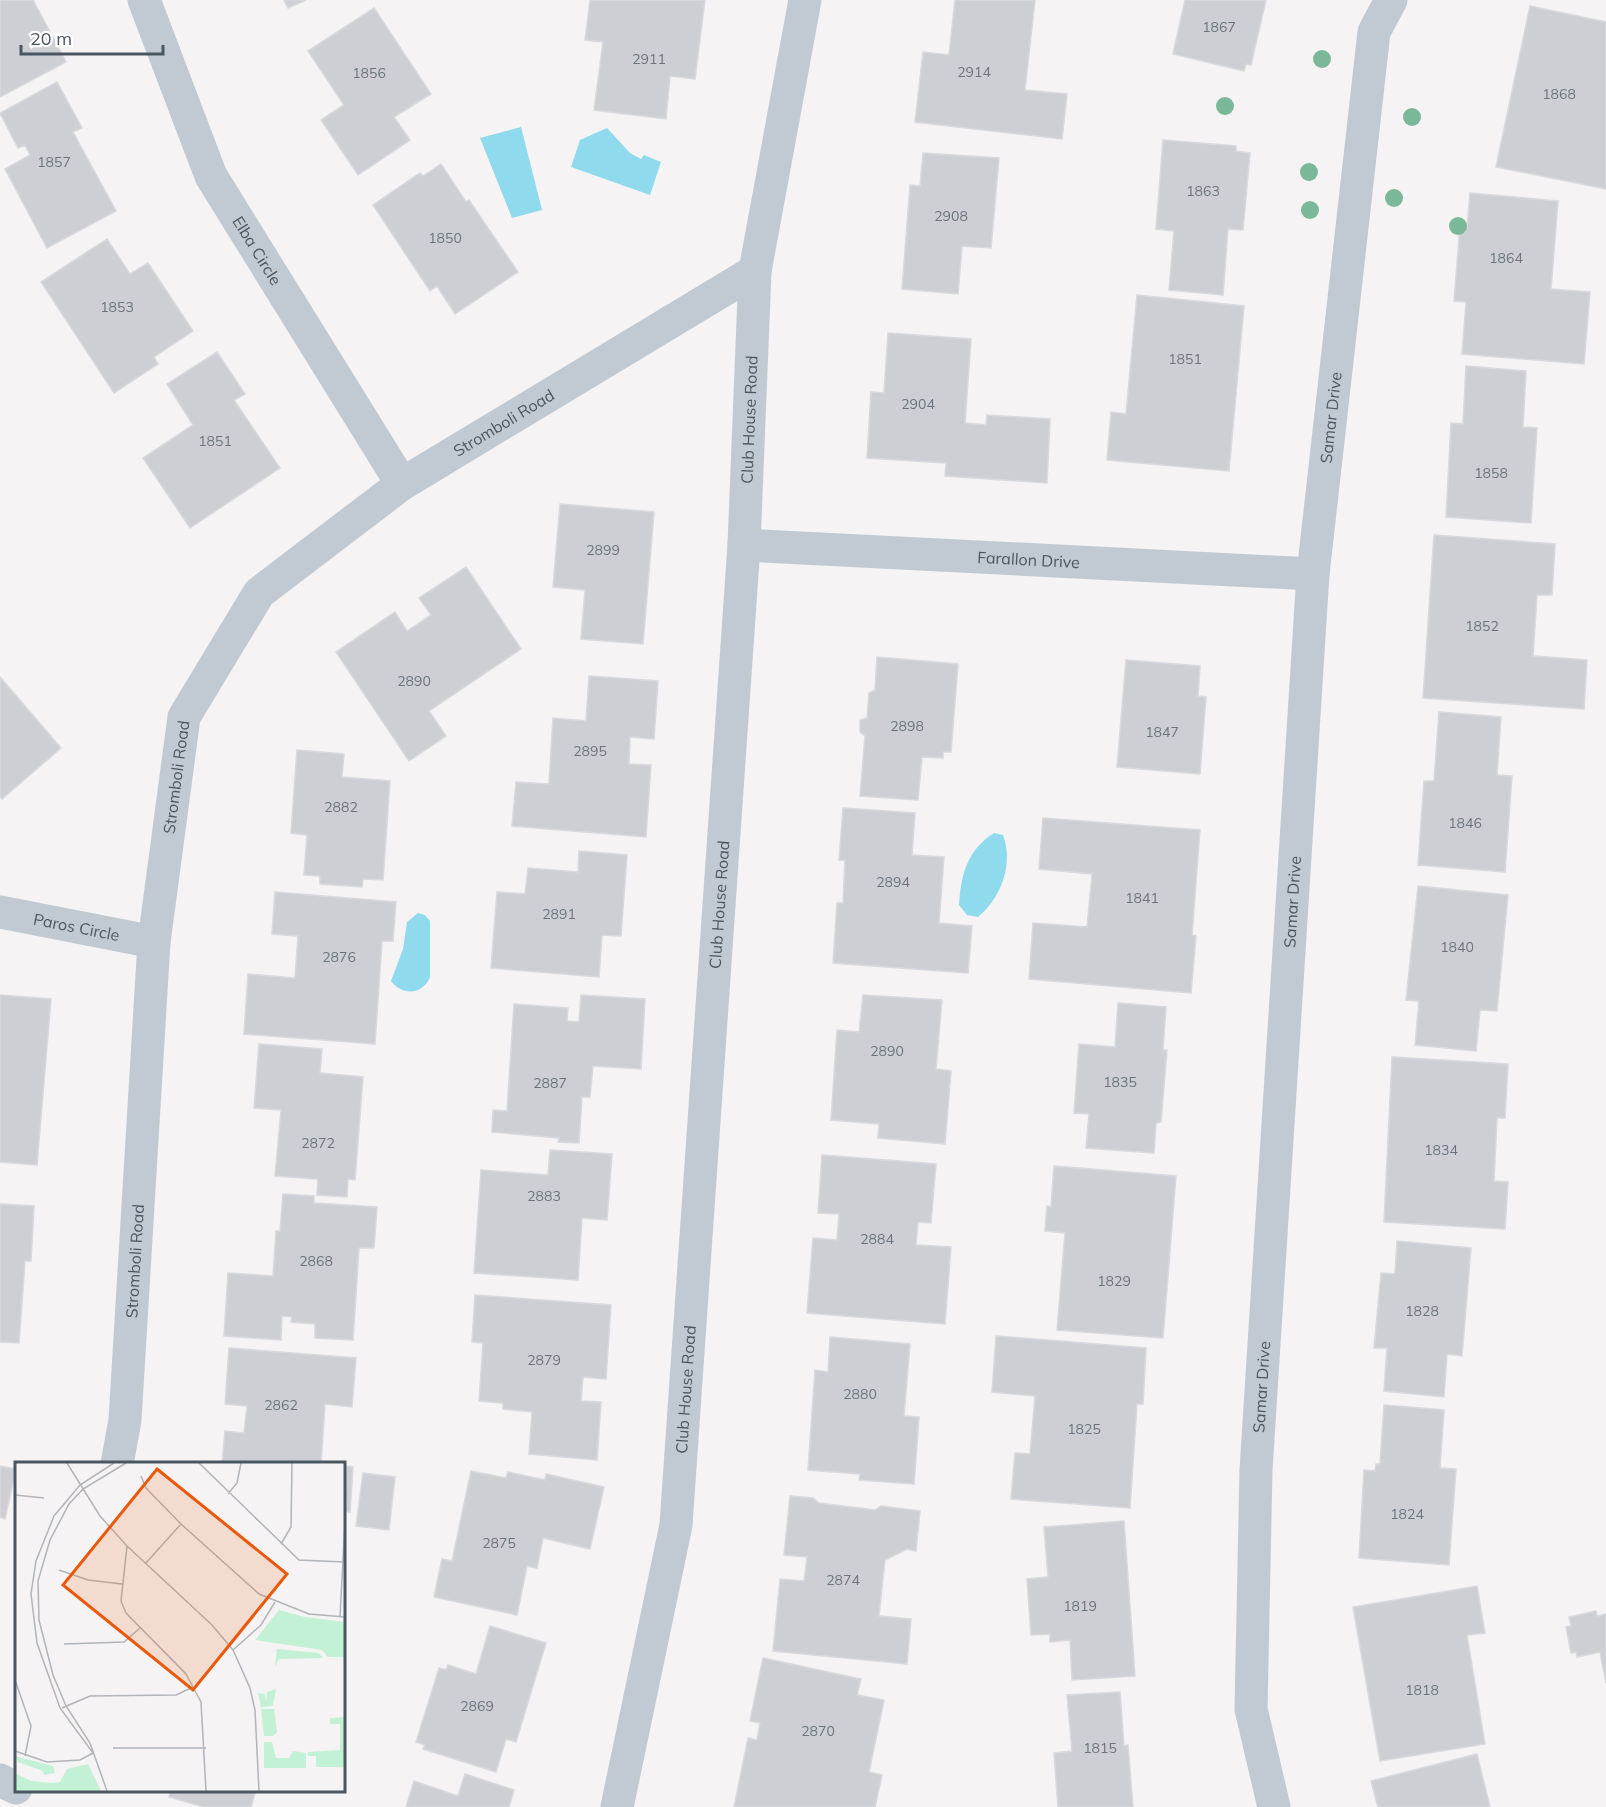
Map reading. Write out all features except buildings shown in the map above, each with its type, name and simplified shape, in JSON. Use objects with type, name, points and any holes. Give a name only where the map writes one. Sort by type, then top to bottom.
[{"type":"street","name":"Elba Circle","points":[[144,0],[211,176],[402,484]]},
{"type":"street","name":"Club House Road","points":[[617,1807],[676,1525],[744,545],[755,271],[804,0]]},
{"type":"street","name":"Samar Drive","points":[[1275,1807],[1251,1709],[1256,1470],[1313,574],[1374,32],[1390,0]]},
{"type":"street","name":"Stromboli Road","points":[[117,1462],[125,1420],[154,942],[184,717],[259,593],[402,484],[755,271]]},
{"type":"street","name":"Farallon Drive","points":[[744,545],[1313,574]]},
{"type":"street","name":"Paros Circle","points":[[0,912],[154,942]]},
{"type":"street","points":[[0,1780],[15,1788]]},
{"type":"street","points":[[14,1807],[21,1792]]},
{"type":"water","points":[[521,127],[542,210],[512,218],[480,138]]},
{"type":"water","points":[[607,128],[630,153],[641,159],[644,155],[661,162],[650,195],[571,167],[580,140]]},
{"type":"water","points":[[994,833],[1003,835],[1006,846],[1006,869],[1003,880],[993,900],[978,917],[967,915],[959,905],[967,864],[977,847]]},
{"type":"water","points":[[418,913],[425,915],[430,921],[430,977],[427,983],[417,990],[406,991],[391,981],[403,949],[407,922]]}]
